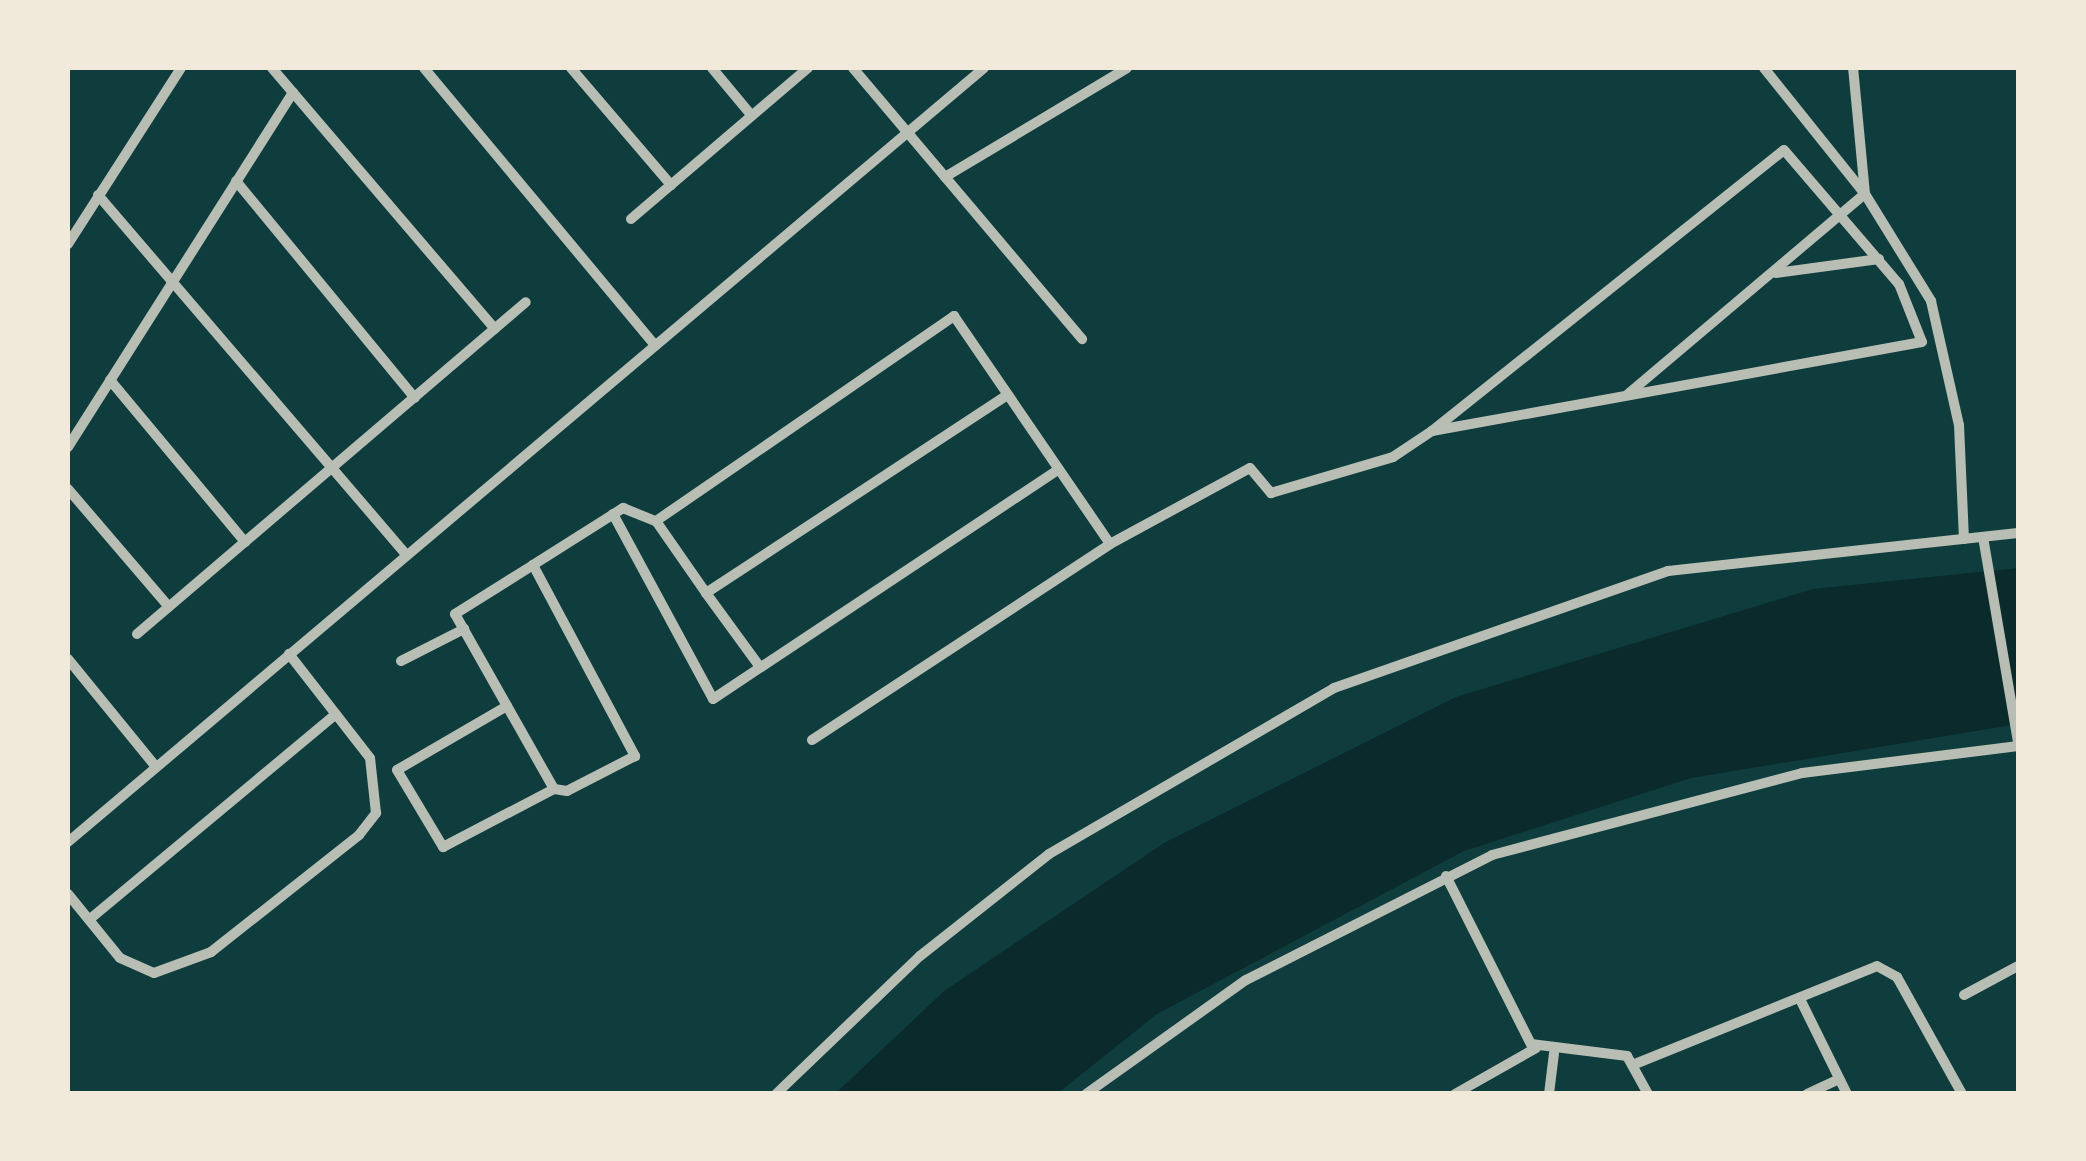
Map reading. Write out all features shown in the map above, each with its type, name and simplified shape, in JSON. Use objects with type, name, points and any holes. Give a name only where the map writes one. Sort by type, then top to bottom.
[{"type":"street","points":[[68,244],[181,68]]},
{"type":"street","points":[[272,68],[495,329]]},
{"type":"street","points":[[424,68],[656,345]]},
{"type":"street","points":[[571,68],[671,185]]},
{"type":"street","points":[[712,68],[752,116]]},
{"type":"street","points":[[631,218],[808,68]]},
{"type":"street","points":[[853,68],[1082,339]]},
{"type":"street","points":[[68,842],[984,68]]},
{"type":"street","points":[[945,177],[1128,68]]},
{"type":"street","points":[[1764,68],[1865,194],[1931,301],[1946,347],[1964,540]]},
{"type":"street","points":[[1625,396],[1842,219],[1865,194],[1853,68]]},
{"type":"street","points":[[68,447],[293,92]]},
{"type":"street","points":[[812,740],[1110,544],[1250,468],[1271,493],[1393,457],[1432,431],[1784,150],[1879,259],[1922,342],[1432,431]]},
{"type":"street","points":[[236,181],[415,398]]},
{"type":"street","points":[[98,195],[407,555]]},
{"type":"street","points":[[1776,273],[1879,259]]},
{"type":"street","points":[[137,634],[526,302]]},
{"type":"street","points":[[656,521],[954,316],[1110,544]]},
{"type":"street","points":[[110,380],[246,542]]},
{"type":"street","points":[[706,593],[1008,395]]},
{"type":"street","points":[[613,514],[712,699],[1059,469]]},
{"type":"street","points":[[68,489],[169,607]]},
{"type":"street","points":[[554,788],[455,614],[623,508],[656,521],[760,667]]},
{"type":"street","points":[[776,1094],[920,956],[1049,854],[1334,688],[1668,571],[2018,533]]},
{"type":"street","points":[[1086,1094],[1246,980],[1446,876],[1690,796],[2018,744],[1983,537]]},
{"type":"street","points":[[507,706],[397,770],[442,847],[554,788],[567,791],[635,756],[532,565]]},
{"type":"street","points":[[401,661],[464,628]]},
{"type":"street","points":[[68,894],[140,971],[190,964],[360,836],[376,813],[370,758],[290,654]]},
{"type":"street","points":[[68,659],[156,767]]},
{"type":"street","points":[[90,919],[336,714]]},
{"type":"street","points":[[1446,876],[1536,1048]]},
{"type":"street","points":[[1964,995],[2018,966]]},
{"type":"street","points":[[1454,1094],[1536,1048],[1636,1064],[1889,968],[1962,1094]]},
{"type":"street","points":[[1801,1001],[1847,1094]]},
{"type":"street","points":[[1549,1094],[1554,1053]]},
{"type":"street","points":[[1636,1064],[1648,1094]]},
{"type":"street","points":[[1806,1094],[1839,1079]]},
{"type":"water","points":[[2018,568],[2018,724],[1691,778],[1464,851],[1157,1014],[1058,1093],[835,1094],[944,991],[1164,843],[1456,697],[1813,589]]}]
